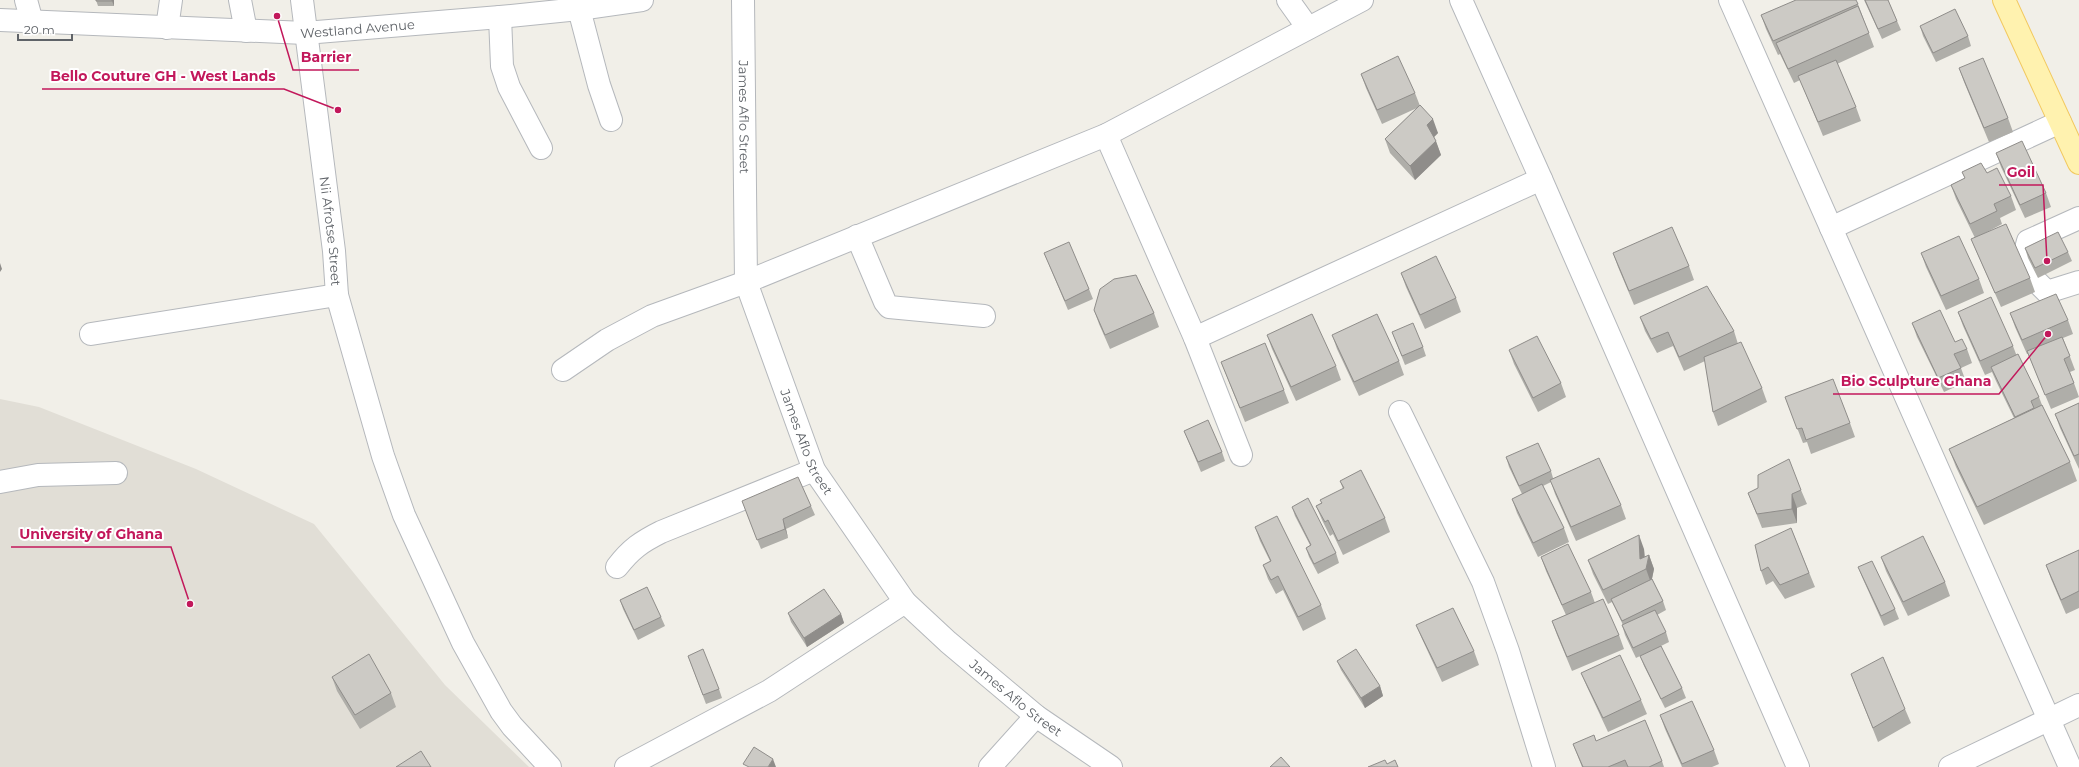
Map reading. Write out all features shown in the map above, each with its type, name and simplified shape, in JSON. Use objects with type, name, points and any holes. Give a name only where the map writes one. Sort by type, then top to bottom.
[{"type":"main road","points":[[2004,0],[2079,163]]},
{"type":"street","points":[[26,0],[32,22]]},
{"type":"street","points":[[167,28],[170,0]]},
{"type":"street","points":[[240,0],[246,31]]},
{"type":"street","name":"Nii Afrotse Street","points":[[302,0],[334,251],[337,295],[383,456],[404,515],[463,643],[501,711],[512,726],[550,767]]},
{"type":"street","name":"Westland Avenue","points":[[0,20],[305,33],[500,17],[579,9],[642,0]]},
{"type":"street","name":"James Aflo Street","points":[[743,0],[746,282],[814,470],[905,602],[948,642],[1036,716],[1111,767]]},
{"type":"street","points":[[1288,0],[1308,28]]},
{"type":"street","points":[[563,370],[607,340],[652,316],[746,282],[1106,135],[1362,0]]},
{"type":"street","points":[[1461,0],[1541,178],[1798,767]]},
{"type":"street","points":[[1730,0],[2070,767]]},
{"type":"street","points":[[579,9],[598,85],[611,120]]},
{"type":"street","points":[[500,17],[502,66],[509,87],[541,148]]},
{"type":"street","points":[[1831,228],[2060,122]]},
{"type":"street","points":[[1106,135],[1195,338],[1241,455]]},
{"type":"street","points":[[1195,338],[1541,178]]},
{"type":"street","points":[[2079,218],[2028,241],[2024,256],[2035,280],[2047,292],[2079,282]]},
{"type":"street","points":[[857,236],[884,302],[889,307],[984,316]]},
{"type":"street","points":[[91,334],[337,295]]},
{"type":"street","points":[[1400,412],[1483,582],[1508,651],[1544,767]]},
{"type":"street","points":[[617,567],[626,555],[639,543],[661,532],[814,470]]},
{"type":"street","points":[[0,482],[38,475],[116,473]]},
{"type":"street","points":[[626,767],[769,691],[905,602]]},
{"type":"street","points":[[1950,767],[2079,705]]},
{"type":"street","points":[[990,767],[1036,716]]},
{"type":"shaded area","points":[[0,399],[39,407],[196,469],[314,524],[445,685],[529,767],[0,767]]},
{"type":"building","points":[[112,0],[112,1],[96,1]]},
{"type":"building","points":[[1796,0],[1856,0],[1858,4],[1773,41],[1761,15]]},
{"type":"building","points":[[1865,0],[1888,0],[1897,21],[1878,29]]},
{"type":"building","points":[[1858,6],[1869,33],[1788,69],[1776,43]]},
{"type":"building","points":[[1955,9],[1968,36],[1933,53],[1920,26]]},
{"type":"building","points":[[1398,56],[1415,93],[1377,110],[1361,74]]},
{"type":"building","points":[[1983,58],[2008,118],[1984,128],[1959,68]]},
{"type":"building","points":[[1836,60],[1856,107],[1818,122],[1798,76]]},
{"type":"building","points":[[1420,105],[1433,119],[1427,125],[1436,141],[1410,166],[1385,139]]},
{"type":"building","points":[[2022,141],[2046,193],[2020,205],[1996,153]]},
{"type":"building","points":[[1981,163],[1987,173],[1997,168],[2011,196],[1994,204],[1997,211],[1970,224],[1951,185],[1965,178],[1962,172]]},
{"type":"building","points":[[2006,224],[2030,278],[1995,293],[1971,239]]},
{"type":"building","points":[[1672,227],[1689,266],[1629,291],[1613,253]]},
{"type":"building","points":[[2058,232],[2068,252],[2035,268],[2025,248]]},
{"type":"building","points":[[1959,236],[1979,279],[1941,296],[1921,253]]},
{"type":"building","points":[[1069,242],[1089,289],[1065,301],[1044,253]]},
{"type":"building","points":[[1436,256],[1456,298],[1420,315],[1401,273]]},
{"type":"building","points":[[1136,275],[1154,313],[1105,335],[1094,310],[1100,289],[1114,279]]},
{"type":"building","points":[[1707,286],[1734,331],[1679,357],[1668,332],[1651,339],[1640,317]]},
{"type":"building","points":[[2056,294],[2068,320],[2022,340],[2010,313]]},
{"type":"building","points":[[1991,297],[2013,346],[1980,361],[1958,312]]},
{"type":"building","points":[[1940,310],[1955,342],[1962,339],[1967,349],[1954,354],[1961,368],[1938,378],[1912,323]]},
{"type":"building","points":[[1312,314],[1336,366],[1291,387],[1267,335]]},
{"type":"building","points":[[1377,314],[1399,361],[1354,382],[1332,335]]},
{"type":"building","points":[[1413,323],[1423,347],[1402,356],[1392,332]]},
{"type":"building","points":[[1537,336],[1561,383],[1533,398],[1509,350]]},
{"type":"building","points":[[2062,337],[2070,356],[2064,359],[2074,383],[2045,395],[2027,351]]},
{"type":"building","points":[[1741,342],[1762,388],[1713,412],[1704,357]]},
{"type":"building","points":[[1265,343],[1284,390],[1240,408],[1221,362]]},
{"type":"building","points":[[2018,354],[2039,397],[2031,401],[2034,408],[2015,417],[1991,367]]},
{"type":"building","points":[[1833,379],[1850,423],[1806,440],[1802,428],[1797,429],[1785,397]]},
{"type":"building","points":[[2079,403],[2079,454],[2074,456],[2055,414]]},
{"type":"building","points":[[2042,405],[2070,462],[1977,507],[1949,449]]},
{"type":"building","points":[[1208,420],[1222,452],[1198,462],[1184,431]]},
{"type":"building","points":[[1538,443],[1551,471],[1519,486],[1506,457]]},
{"type":"building","points":[[1599,458],[1621,505],[1571,527],[1550,480]]},
{"type":"building","points":[[1789,459],[1801,490],[1792,494],[1792,509],[1757,514],[1748,493],[1758,488],[1758,475]]},
{"type":"building","points":[[1361,470],[1385,518],[1338,541],[1328,520],[1325,522],[1316,506],[1322,503],[1320,500],[1344,488],[1340,481]]},
{"type":"building","points":[[798,477],[811,506],[783,519],[785,529],[757,540],[742,501]]},
{"type":"building","points":[[1542,484],[1564,528],[1533,543],[1512,499]]},
{"type":"building","points":[[1308,498],[1336,553],[1314,564],[1306,548],[1311,545],[1292,507]]},
{"type":"building","points":[[1277,516],[1321,605],[1298,617],[1278,576],[1271,580],[1263,565],[1271,561],[1255,527]]},
{"type":"building","points":[[1791,528],[1809,573],[1780,585],[1768,567],[1761,571],[1755,545]]},
{"type":"building","points":[[1639,535],[1640,559],[1649,555],[1646,569],[1603,590],[1588,560]]},
{"type":"building","points":[[1923,536],[1945,582],[1903,602],[1881,557]]},
{"type":"building","points":[[1568,544],[1591,592],[1562,605],[1541,557]]},
{"type":"building","points":[[2079,550],[2079,591],[2061,600],[2046,565]]},
{"type":"building","points":[[1872,561],[1895,609],[1881,616],[1858,567]]},
{"type":"building","points":[[1652,579],[1663,601],[1622,621],[1611,599]]},
{"type":"building","points":[[647,587],[661,617],[634,630],[620,600]]},
{"type":"building","points":[[824,589],[841,614],[804,638],[788,613]]},
{"type":"building","points":[[1603,599],[1619,635],[1567,657],[1552,621]]},
{"type":"building","points":[[1453,608],[1474,651],[1437,668],[1416,625]]},
{"type":"building","points":[[1655,610],[1666,632],[1633,648],[1622,625]]},
{"type":"building","points":[[1661,646],[1682,688],[1661,699],[1640,656]]},
{"type":"building","points":[[703,649],[719,689],[703,695],[688,656]]},
{"type":"building","points":[[1356,649],[1380,686],[1361,698],[1337,661]]},
{"type":"building","points":[[369,654],[391,693],[355,715],[332,677]]},
{"type":"building","points":[[1620,655],[1641,700],[1603,718],[1581,673]]},
{"type":"building","points":[[1883,657],[1905,709],[1873,728],[1851,674]]},
{"type":"building","points":[[1692,701],[1714,750],[1682,764],[1660,715]]},
{"type":"building","points":[[1645,720],[1662,761],[1649,767],[1628,767],[1625,760],[1608,767],[1583,767],[1573,744],[1594,735],[1596,741]]},
{"type":"building","points":[[754,747],[773,759],[768,767],[749,767],[743,764]]},
{"type":"building","points":[[421,751],[431,767],[396,767]]},
{"type":"building","points":[[1281,757],[1290,767],[1270,767]]},
{"type":"building","points":[[1385,760],[1387,764],[1395,760],[1398,767],[1368,767]]},
{"type":"place","name":"Barrier","points":[[277,16]]},
{"type":"place","name":"Bello Couture GH - West Lands","points":[[338,110]]},
{"type":"place","name":"Goil","points":[[2047,261]]},
{"type":"place","name":"Bio Sculpture Ghana","points":[[2048,334]]},
{"type":"place","name":"University of Ghana","points":[[190,604]]}]
